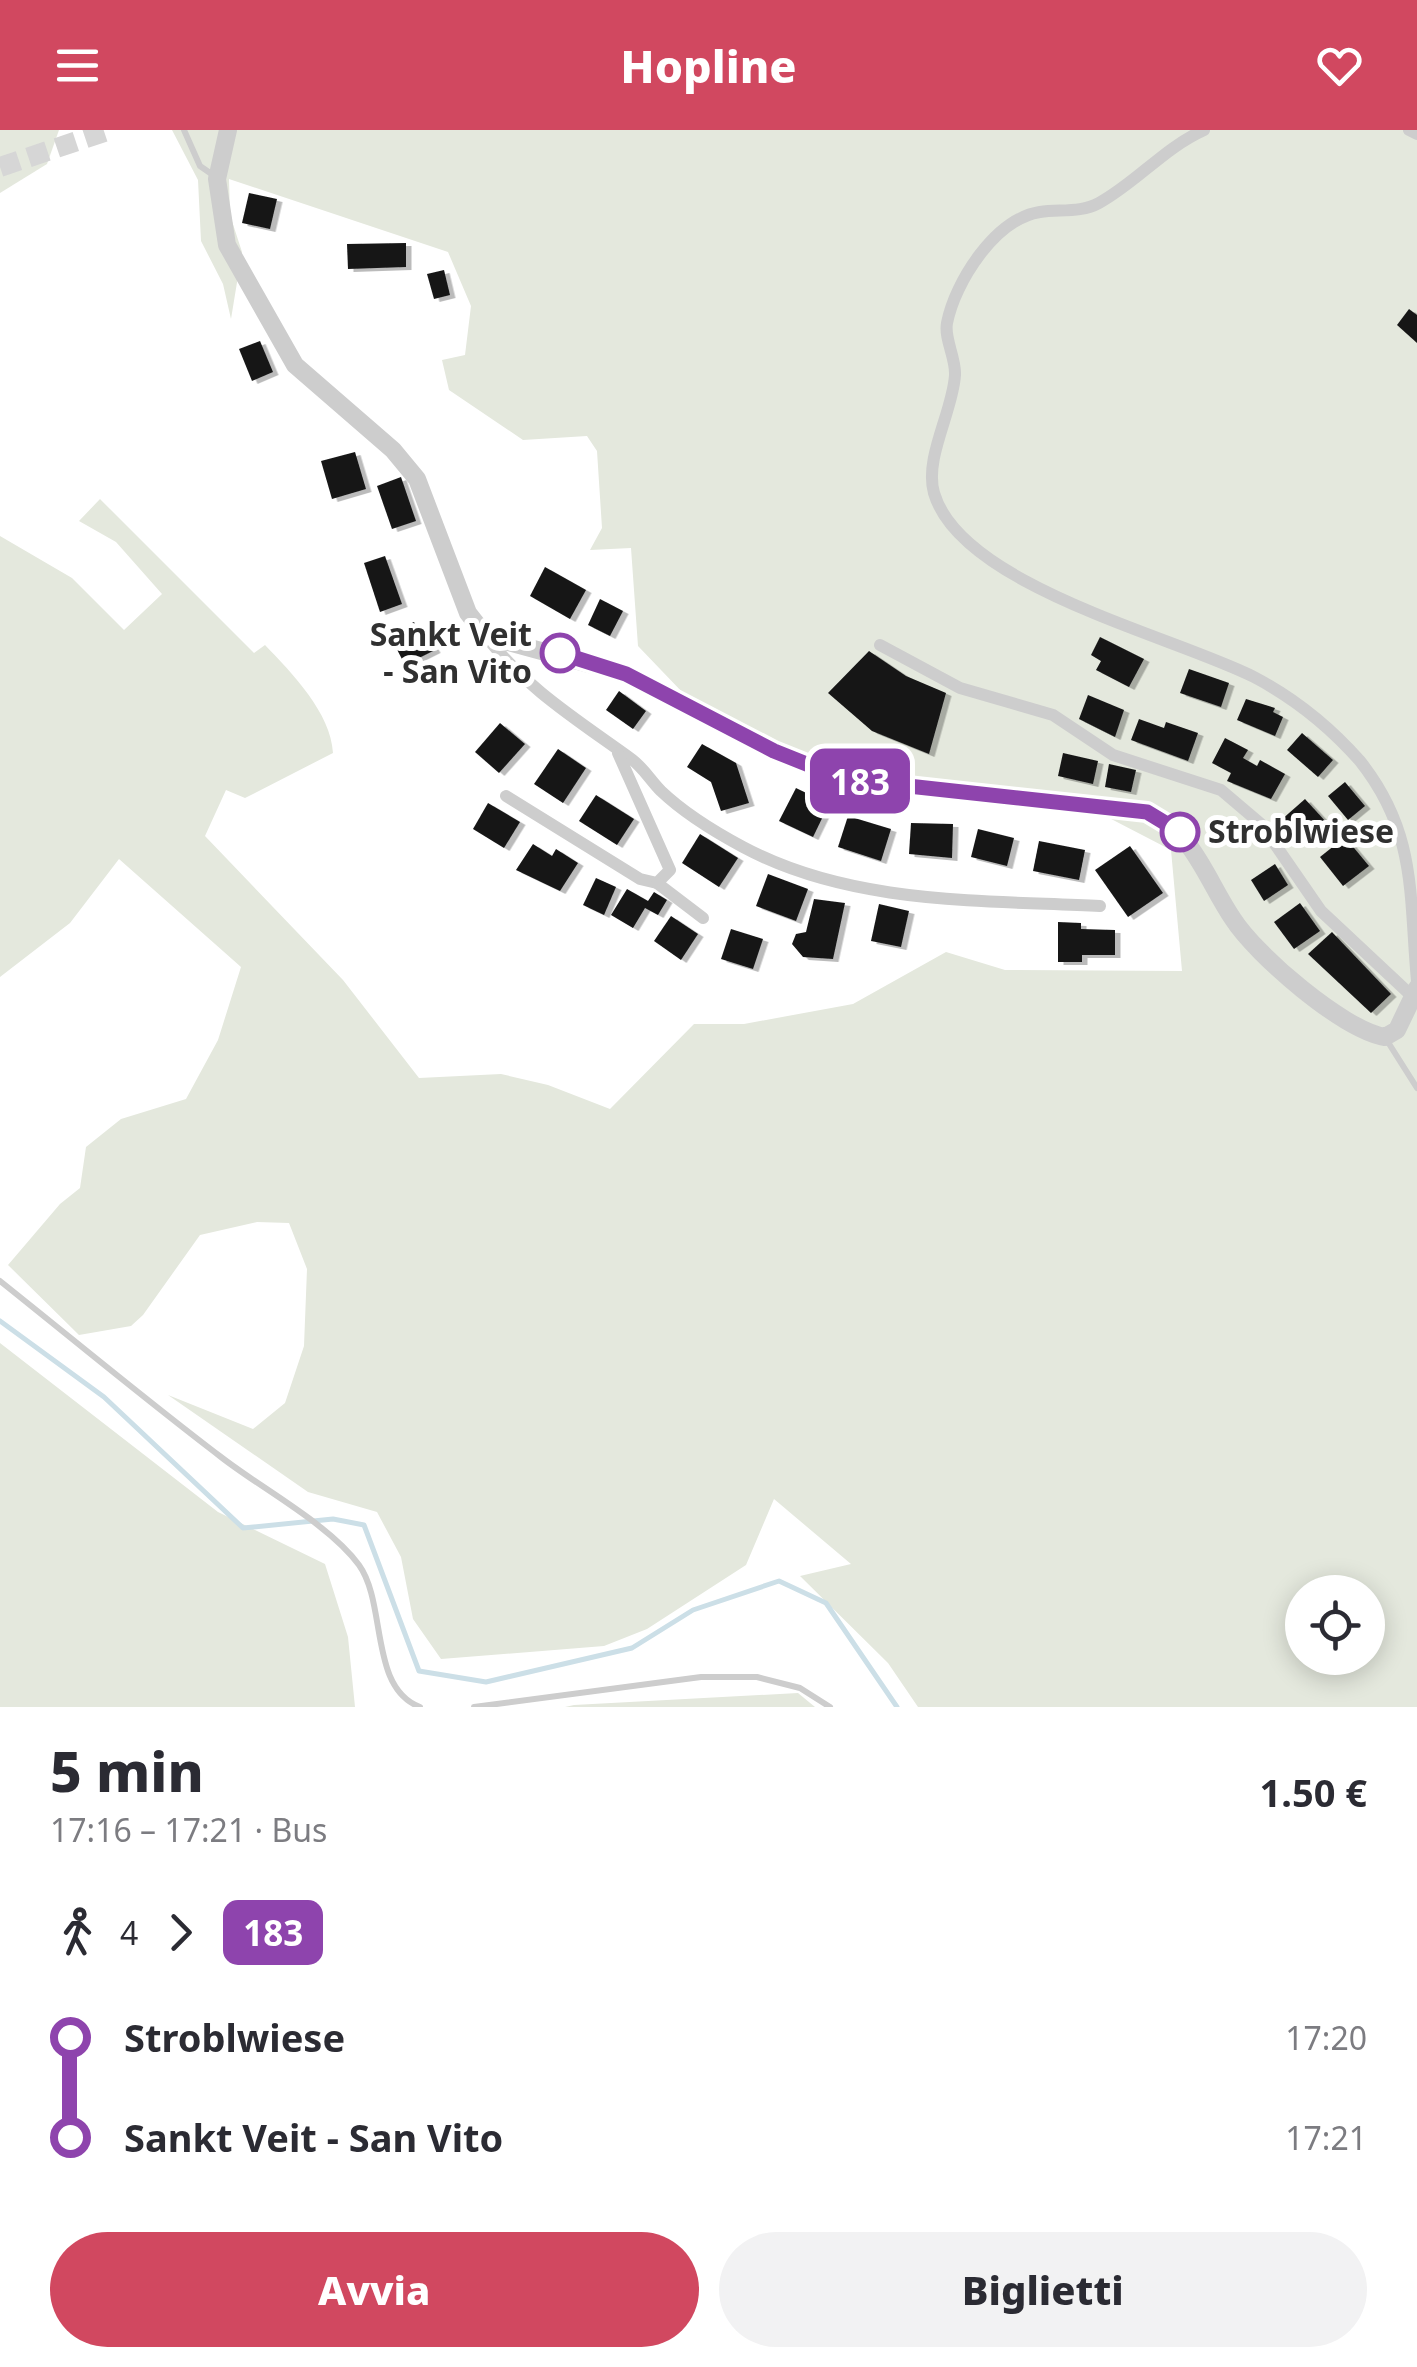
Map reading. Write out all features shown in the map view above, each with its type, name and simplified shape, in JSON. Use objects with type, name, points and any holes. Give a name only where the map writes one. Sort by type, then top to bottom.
[{"type":"street","points":[[228,130],[218,179],[227,245],[294,365],[392,450],[417,480],[468,613],[512,672],[614,747],[700,821],[746,848],[798,868],[904,896],[1100,906]]},
{"type":"street","points":[[486,636],[626,674],[774,751],[844,779],[1132,809],[1162,818],[1182,836],[1234,920],[1274,965],[1300,988],[1385,1038],[1414,1000],[1414,870],[1391,802],[1361,762],[1316,717],[1255,678],[1166,638],[1090,613],[1022,579],[970,544],[942,515],[932,489],[955,372],[946,326],[977,258],[1006,229],[1037,212],[1095,206],[1180,141],[1204,130]]},
{"type":"street","points":[[1409,130],[1417,134]]},
{"type":"street","points":[[880,645],[960,688],[1053,715],[1113,754],[1221,790],[1260,824],[1322,910],[1414,1000]]},
{"type":"street","points":[[614,747],[670,870],[657,883]]},
{"type":"street","points":[[506,796],[640,879],[657,883],[703,918]]},
{"type":"lane","points":[[184,130],[200,166],[218,179]]},
{"type":"lane","points":[[1385,1038],[1417,1088]]},
{"type":"lane","points":[[0,1281],[221,1457],[341,1545],[361,1568],[376,1611],[390,1676],[407,1702],[420,1707]]},
{"type":"lane","points":[[474,1707],[720,1677],[756,1677],[800,1688],[830,1707]]},
{"type":"shaded area","points":[[0,130],[59,130],[47,164],[0,193]]},
{"type":"shaded area","points":[[172,130],[1417,130],[1417,1707],[918,1707],[888,1663],[800,1576],[851,1564],[774,1499],[746,1565],[647,1629],[604,1646],[441,1659],[413,1619],[401,1557],[377,1512],[308,1492],[168,1395],[253,1429],[285,1403],[304,1346],[307,1269],[289,1223],[257,1222],[200,1235],[131,1326],[79,1335],[8,1265],[60,1204],[80,1188],[86,1147],[121,1119],[186,1099],[218,1040],[241,967],[119,859],[70,923],[0,977],[0,536],[72,578],[124,630],[162,594],[116,542],[79,521],[100,499],[254,653],[265,645],[318,709],[333,753],[245,798],[226,790],[205,836],[343,980],[419,1078],[501,1074],[548,1085],[610,1109],[694,1024],[744,1024],[853,1004],[946,952],[1005,970],[1182,971],[1171,850],[1088,807],[961,789],[774,751],[684,694],[638,646],[631,548],[590,550],[602,528],[597,451],[587,436],[523,440],[449,390],[442,360],[465,355],[471,306],[448,252],[229,179],[230,215],[242,252],[231,319],[223,284],[201,241],[198,180]]},
{"type":"shaded area","points":[[0,1343],[218,1512],[325,1564],[348,1637],[355,1707],[0,1707]]},
{"type":"shaded area","points":[[798,1693],[815,1707],[565,1707],[574,1705]]},
{"type":"building","points":[[249,193],[277,199],[270,229],[242,223]]},
{"type":"building","points":[[406,243],[406,267],[348,269],[347,244]]},
{"type":"building","points":[[444,270],[450,295],[434,299],[427,274]]},
{"type":"building","points":[[1409,309],[1417,315],[1417,343],[1397,325]]},
{"type":"building","points":[[260,341],[273,372],[252,381],[239,349]]},
{"type":"building","points":[[355,452],[366,489],[332,499],[321,461]]},
{"type":"building","points":[[401,477],[416,521],[392,529],[377,486]]},
{"type":"building","points":[[385,556],[402,604],[380,612],[364,563]]},
{"type":"building","points":[[545,567],[586,590],[570,619],[530,596]]},
{"type":"building","points":[[600,599],[623,611],[610,636],[588,625]]},
{"type":"building","points":[[414,622],[418,630],[424,627],[435,650],[405,665],[389,634]]},
{"type":"building","points":[[1100,637],[1144,659],[1129,687],[1096,670],[1101,661],[1091,655]]},
{"type":"building","points":[[869,651],[906,676],[946,693],[929,754],[872,731],[828,693]]},
{"type":"building","points":[[1189,669],[1229,683],[1221,707],[1180,693]]},
{"type":"building","points":[[619,691],[646,711],[633,729],[606,710]]},
{"type":"building","points":[[1088,695],[1124,710],[1115,737],[1079,719]]},
{"type":"building","points":[[1246,699],[1275,708],[1273,712],[1283,717],[1275,736],[1237,720]]},
{"type":"building","points":[[1139,719],[1164,728],[1166,722],[1198,733],[1188,761],[1131,740]]},
{"type":"building","points":[[500,723],[525,744],[499,773],[475,752]]},
{"type":"building","points":[[1302,733],[1333,760],[1318,777],[1287,750]]},
{"type":"building","points":[[1225,738],[1248,750],[1243,758],[1257,766],[1260,760],[1285,774],[1271,799],[1227,781],[1231,773],[1212,763]]},
{"type":"building","points":[[702,744],[736,763],[749,803],[721,811],[711,782],[687,767]]},
{"type":"building","points":[[558,749],[586,768],[563,803],[534,784]]},
{"type":"building","points":[[1063,753],[1098,761],[1093,784],[1058,776]]},
{"type":"building","points":[[1109,764],[1136,770],[1131,792],[1105,787]]},
{"type":"building","points":[[1345,782],[1365,806],[1348,820],[1328,796]]},
{"type":"building","points":[[796,788],[829,804],[813,837],[779,821]]},
{"type":"building","points":[[596,795],[634,819],[617,845],[579,821]]},
{"type":"building","points":[[1305,799],[1327,823],[1297,842],[1280,821]]},
{"type":"building","points":[[488,803],[520,822],[504,848],[473,829]]},
{"type":"building","points":[[848,816],[891,829],[881,861],[838,847]]},
{"type":"building","points":[[911,823],[953,824],[952,858],[909,854]]},
{"type":"building","points":[[978,829],[1014,838],[1007,866],[971,857]]},
{"type":"building","points":[[700,834],[738,858],[719,887],[682,863]]},
{"type":"building","points":[[1345,837],[1369,866],[1343,886],[1320,857]]},
{"type":"building","points":[[1039,841],[1085,850],[1079,880],[1033,871]]},
{"type":"building","points":[[533,844],[552,856],[556,849],[578,863],[560,891],[516,870]]},
{"type":"building","points":[[1130,846],[1163,893],[1128,917],[1095,870]]},
{"type":"building","points":[[1275,864],[1288,885],[1264,901],[1251,880]]},
{"type":"building","points":[[768,874],[808,889],[796,921],[756,906]]},
{"type":"building","points":[[596,878],[616,887],[604,915],[583,905]]},
{"type":"building","points":[[627,889],[648,901],[654,892],[667,900],[658,915],[645,908],[633,928],[611,915]]},
{"type":"building","points":[[814,899],[845,903],[833,959],[803,957],[792,944],[796,934],[806,932]]},
{"type":"building","points":[[1300,903],[1320,931],[1294,949],[1274,922]]},
{"type":"building","points":[[879,904],[909,911],[901,947],[871,941]]},
{"type":"building","points":[[671,916],[698,934],[681,960],[654,941]]},
{"type":"building","points":[[1058,922],[1081,923],[1081,929],[1115,930],[1115,955],[1082,955],[1082,962],[1058,962]]},
{"type":"building","points":[[731,929],[763,939],[753,969],[721,959]]},
{"type":"building","points":[[1332,932],[1391,994],[1371,1013],[1308,954]]},
{"type":"waterway","points":[[0,1321],[104,1397],[243,1528],[333,1519],[364,1525],[419,1671],[486,1682],[632,1648],[693,1610],[779,1581],[826,1603],[897,1707]]},
{"type":"tunnel","points":[[0,167],[110,130]]},
{"type":"bus line","name":"183","points":[[560,653],[626,674],[774,751],[844,779],[1132,809],[1162,818],[1180,832]]},
{"type":"place","name":"Sankt Veit - San Vito","points":[[560,653]]},
{"type":"place","name":"Stroblwiese","points":[[1180,832]]}]
